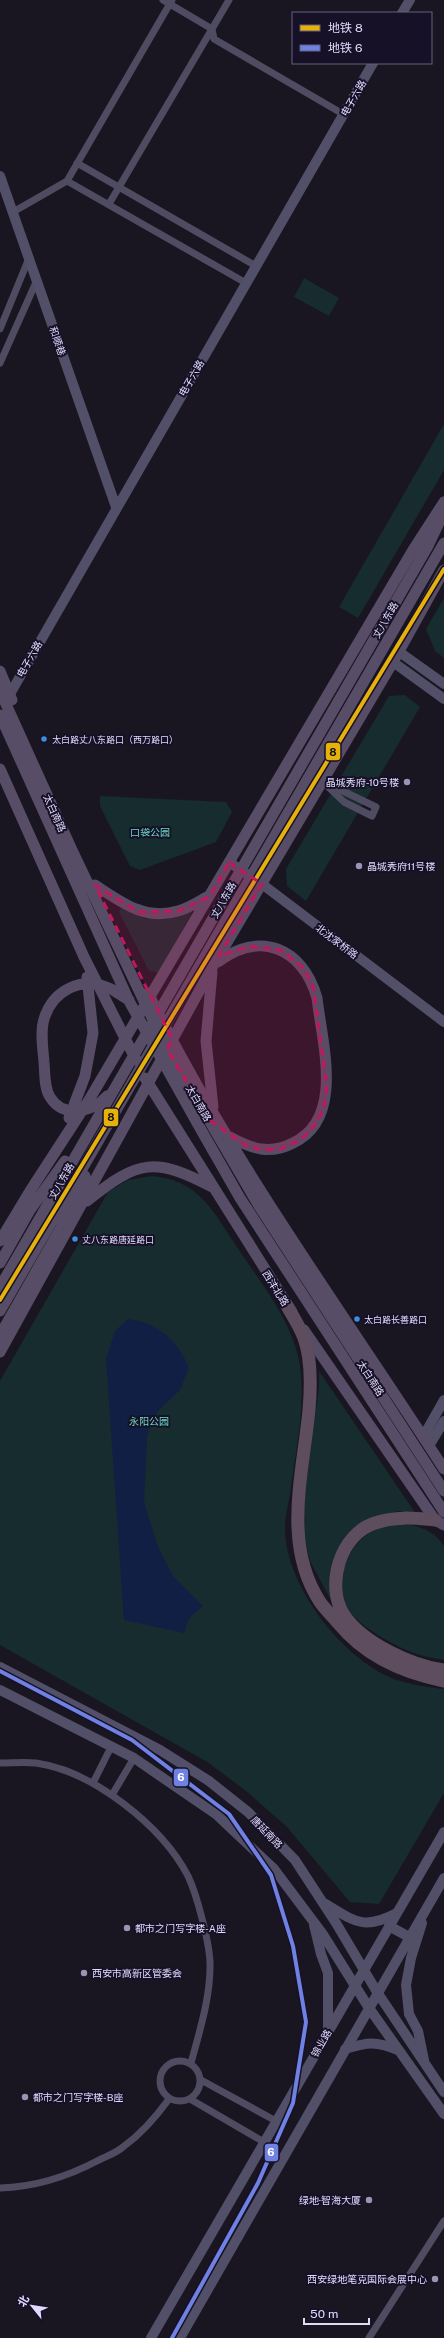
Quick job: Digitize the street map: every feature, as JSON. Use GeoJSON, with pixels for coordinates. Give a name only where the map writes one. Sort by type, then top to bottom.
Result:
{"type":"FeatureCollection","features":[{"type":"Feature","properties":{"kind":"highway"},"geometry":{"type":"LineString","coordinates":[[288,1306],[304,1338],[310,1380],[308,1424],[298,1488],[297,1522],[307,1575],[320,1602],[355,1641],[392,1666],[423,1677],[444,1681]]}},
{"type":"Feature","properties":{"kind":"highway"},"geometry":{"type":"LineString","coordinates":[[441,1519],[412,1517],[392,1518],[373,1523],[354,1537],[344,1551],[335,1583],[337,1599],[345,1616],[362,1634],[383,1648],[410,1662],[444,1670]]}},
{"type":"Feature","properties":{"kind":"main road"},"geometry":{"type":"LineString","coordinates":[[403,12],[410,0]]}},
{"type":"Feature","properties":{"kind":"main road","name":"电子六路"},"geometry":{"type":"LineString","coordinates":[[5,692],[116,507],[372,64]]}},
{"type":"Feature","properties":{"kind":"main road","name":"和顺巷"},"geometry":{"type":"LineString","coordinates":[[0,176],[116,507]]}},
{"type":"Feature","properties":{"kind":"main road"},"geometry":{"type":"LineString","coordinates":[[2,1234],[89,1100],[412,550],[444,502]]}},
{"type":"Feature","properties":{"kind":"main road","name":"丈八东路"},"geometry":{"type":"LineString","coordinates":[[0,1287],[428,546],[444,512]]}},
{"type":"Feature","properties":{"kind":"main road","name":"丈八东路"},"geometry":{"type":"LineString","coordinates":[[0,1311],[115,1111],[179,1004],[246,883],[442,546]]}},
{"type":"Feature","properties":{"kind":"main road"},"geometry":{"type":"LineString","coordinates":[[0,1352],[84,1204],[148,1083],[213,966],[393,662],[444,570]]}},
{"type":"Feature","properties":{"kind":"main road"},"geometry":{"type":"LineString","coordinates":[[398,651],[444,684]]}},
{"type":"Feature","properties":{"kind":"main road"},"geometry":{"type":"LineString","coordinates":[[393,662],[444,699]]}},
{"type":"Feature","properties":{"kind":"main road","name":"太白南路"},"geometry":{"type":"LineString","coordinates":[[0,671],[5,692],[72,850],[164,1043],[211,1115],[260,1206],[444,1491]]}},
{"type":"Feature","properties":{"kind":"main road","name":"太白南路"},"geometry":{"type":"LineString","coordinates":[[5,692],[95,885],[150,997]]}},
{"type":"Feature","properties":{"kind":"main road","name":"太白南路"},"geometry":{"type":"LineString","coordinates":[[0,715],[130,1001],[240,1198],[441,1519]]}},
{"type":"Feature","properties":{"kind":"main road"},"geometry":{"type":"LineString","coordinates":[[0,769],[84,957],[125,1038]]}},
{"type":"Feature","properties":{"kind":"main road","name":"北沈家桥路"},"geometry":{"type":"LineString","coordinates":[[230,862],[262,884],[444,1022]]}},
{"type":"Feature","properties":{"kind":"main road"},"geometry":{"type":"LineString","coordinates":[[95,885],[139,912],[152,914],[178,911],[210,896]]}},
{"type":"Feature","properties":{"kind":"main road"},"geometry":{"type":"LineString","coordinates":[[179,1004],[206,971],[232,952],[250,946],[267,946],[281,950],[294,958],[304,968],[313,986],[316,998],[327,1086],[324,1108],[316,1124],[301,1140],[281,1149],[263,1150],[246,1146],[228,1136],[211,1115],[206,1041],[213,966]]}},
{"type":"Feature","properties":{"kind":"main road"},"geometry":{"type":"LineString","coordinates":[[57,1149],[85,1076],[93,1033],[84,957]]}},
{"type":"Feature","properties":{"kind":"main road"},"geometry":{"type":"LineString","coordinates":[[118,1082],[102,1102],[89,1108],[77,1112],[66,1111],[57,1106],[49,1097],[45,1080],[44,1020],[50,1004],[59,994],[75,984],[92,984],[111,988],[130,1001]]}},
{"type":"Feature","properties":{"kind":"main road"},"geometry":{"type":"LineString","coordinates":[[150,997],[211,1115],[298,1250],[444,1470]]}},
{"type":"Feature","properties":{"kind":"main road","name":"西沣北路"},"geometry":{"type":"LineString","coordinates":[[125,1038],[148,1083],[288,1306],[441,1519]]}},
{"type":"Feature","properties":{"kind":"main road"},"geometry":{"type":"LineString","coordinates":[[0,1263],[30,1210],[102,1110]]}},
{"type":"Feature","properties":{"kind":"main road"},"geometry":{"type":"LineString","coordinates":[[0,1335],[62,1226],[115,1111]]}},
{"type":"Feature","properties":{"kind":"main road"},"geometry":{"type":"LineString","coordinates":[[84,1204],[114,1179],[132,1170],[151,1167],[168,1168],[214,1188]]}},
{"type":"Feature","properties":{"kind":"main road"},"geometry":{"type":"LineString","coordinates":[[426,1442],[444,1400]]}},
{"type":"Feature","properties":{"kind":"main road"},"geometry":{"type":"LineString","coordinates":[[426,1442],[444,1421]]}},
{"type":"Feature","properties":{"kind":"main road","name":"唐延南路"},"geometry":{"type":"LineString","coordinates":[[0,1666],[160,1750],[209,1781],[248,1812],[295,1860],[364,1968],[377,1992],[444,2092]]}},
{"type":"Feature","properties":{"kind":"main road"},"geometry":{"type":"LineString","coordinates":[[0,1690],[134,1758],[217,1815],[274,1869],[313,1921],[369,2008],[444,2114]]}},
{"type":"Feature","properties":{"kind":"main road","name":"锦业路"},"geometry":{"type":"LineString","coordinates":[[151,2338],[354,1985],[444,1832]]}},
{"type":"Feature","properties":{"kind":"main road"},"geometry":{"type":"LineString","coordinates":[[180,2338],[377,1992],[444,1878]]}},
{"type":"Feature","properties":{"kind":"main road"},"geometry":{"type":"LineString","coordinates":[[321,1901],[346,1917],[362,1923],[378,1923],[397,1913]]}},
{"type":"Feature","properties":{"kind":"main road"},"geometry":{"type":"LineString","coordinates":[[426,2066],[418,2031],[409,2014],[406,1985],[411,1958],[428,1905]]}},
{"type":"Feature","properties":{"kind":"main road"},"geometry":{"type":"LineString","coordinates":[[313,1921],[321,1954],[328,1973],[328,2032]]}},
{"type":"Feature","properties":{"kind":"main road"},"geometry":{"type":"LineString","coordinates":[[390,1926],[409,1937]]}},
{"type":"Feature","properties":{"kind":"main road"},"geometry":{"type":"LineString","coordinates":[[345,2049],[361,2044],[379,2042],[398,2050]]}},
{"type":"Feature","properties":{"kind":"street"},"geometry":{"type":"LineString","coordinates":[[109,204],[229,0]]}},
{"type":"Feature","properties":{"kind":"street"},"geometry":{"type":"LineString","coordinates":[[13,212],[67,181],[168,1],[212,29],[214,39],[343,114]]}},
{"type":"Feature","properties":{"kind":"street"},"geometry":{"type":"LineString","coordinates":[[77,163],[256,266]]}},
{"type":"Feature","properties":{"kind":"street"},"geometry":{"type":"LineString","coordinates":[[67,181],[246,283]]}},
{"type":"Feature","properties":{"kind":"street"},"geometry":{"type":"LineString","coordinates":[[0,329],[29,258]]}},
{"type":"Feature","properties":{"kind":"street"},"geometry":{"type":"LineString","coordinates":[[0,363],[37,280]]}},
{"type":"Feature","properties":{"kind":"street"},"geometry":{"type":"LineString","coordinates":[[322,781],[376,807],[372,816],[344,802],[322,781]]}},
{"type":"Feature","properties":{"kind":"street"},"geometry":{"type":"LineString","coordinates":[[93,1783],[111,1746]]}},
{"type":"Feature","properties":{"kind":"street"},"geometry":{"type":"LineString","coordinates":[[112,1795],[134,1758]]}},
{"type":"Feature","properties":{"kind":"street"},"geometry":{"type":"LineString","coordinates":[[0,1763],[37,1763],[93,1783],[112,1795],[143,1820],[169,1848],[188,1877],[205,1930],[210,1961],[208,1992],[192,2063],[201,2080],[276,2122]]}},
{"type":"Feature","properties":{"kind":"street"},"geometry":{"type":"LineString","coordinates":[[192,2063],[173,2061],[166,2064],[161,2074],[160,2084],[163,2093],[169,2099],[180,2101],[190,2099],[198,2092],[201,2080]]}},
{"type":"Feature","properties":{"kind":"street"},"geometry":{"type":"LineString","coordinates":[[0,2188],[44,2183],[74,2173],[116,2152],[155,2118],[169,2099]]}},
{"type":"Feature","properties":{"kind":"street"},"geometry":{"type":"LineString","coordinates":[[190,2099],[264,2142]]}},
{"type":"Feature","properties":{"kind":"street"},"geometry":{"type":"LineString","coordinates":[[369,2338],[444,2221]]}},
{"type":"Feature","properties":{"kind":"highlighted area"},"geometry":{"type":"Polygon","coordinates":[[[229,862],[262,884],[219,956],[249,946],[281,950],[304,968],[313,986],[327,1087],[324,1108],[316,1124],[301,1140],[281,1149],[263,1150],[246,1146],[208,1119],[167,1049],[172,1039],[95,885],[139,912],[178,911],[210,896],[229,862]]]}},
{"type":"Feature","properties":{"kind":"green space"},"geometry":{"type":"Polygon","coordinates":[[[304,278],[339,298],[329,316],[294,297],[304,278]]]}},
{"type":"Feature","properties":{"kind":"green space"},"geometry":{"type":"Polygon","coordinates":[[[444,424],[444,470],[358,618],[339,607],[444,424]]]}},
{"type":"Feature","properties":{"kind":"green space"},"geometry":{"type":"Polygon","coordinates":[[[444,598],[444,658],[435,651],[426,629],[444,598]]]}},
{"type":"Feature","properties":{"kind":"green space"},"geometry":{"type":"Polygon","coordinates":[[[405,695],[420,707],[306,901],[287,886],[286,869],[389,696],[405,695]]]}},
{"type":"Feature","properties":{"kind":"green space","name":"口袋公园"},"geometry":{"type":"Polygon","coordinates":[[[100,796],[226,802],[232,812],[216,842],[140,870],[130,866],[100,806],[100,796]]]}},
{"type":"Feature","properties":{"kind":"green space"},"geometry":{"type":"Polygon","coordinates":[[[121,908],[146,919],[193,910],[159,973],[149,971],[119,912],[121,908]]]}},
{"type":"Feature","properties":{"kind":"green space","name":"永阳公园"},"geometry":{"type":"Polygon","coordinates":[[[152,1176],[180,1183],[201,1197],[217,1217],[263,1285],[290,1333],[300,1366],[302,1398],[285,1528],[287,1550],[294,1572],[305,1594],[318,1615],[334,1635],[370,1666],[389,1677],[402,1682],[444,1689],[444,1793],[379,1904],[350,1902],[287,1827],[246,1791],[209,1763],[0,1645],[0,1381],[108,1192],[128,1180],[152,1176]]]}},
{"type":"Feature","properties":{"kind":"green space"},"geometry":{"type":"Polygon","coordinates":[[[319,1371],[416,1514],[398,1511],[377,1518],[341,1547],[334,1606],[310,1561],[301,1520],[319,1388],[319,1371]]]}},
{"type":"Feature","properties":{"kind":"green space"},"geometry":{"type":"Polygon","coordinates":[[[389,1523],[420,1527],[433,1534],[444,1546],[444,1660],[420,1655],[390,1642],[361,1623],[354,1617],[345,1605],[341,1581],[342,1574],[350,1555],[363,1538],[374,1530],[389,1523]]]}},
{"type":"Feature","properties":{"kind":"water"},"geometry":{"type":"Polygon","coordinates":[[[128,1319],[149,1324],[166,1334],[179,1349],[189,1368],[180,1390],[152,1417],[147,1438],[144,1502],[158,1547],[173,1576],[203,1606],[189,1618],[184,1633],[124,1620],[106,1359],[115,1331],[128,1319]]]}},
{"type":"Feature","properties":{"kind":"metro line","name":"8"},"geometry":{"type":"LineString","coordinates":[[0,1300],[444,569]]}},
{"type":"Feature","properties":{"kind":"metro line","name":"6"},"geometry":{"type":"LineString","coordinates":[[0,1671],[132,1740],[229,1814],[271,1875],[293,1946],[306,2022],[293,2103],[258,2183],[172,2338]]}},
{"type":"Feature","properties":{"kind":"place","name":"太白路丈八东路口（西万路口）"},"geometry":{"type":"Point","coordinates":[44,739]}},
{"type":"Feature","properties":{"kind":"place","name":"晶城秀府-10号楼"},"geometry":{"type":"Point","coordinates":[407,782]}},
{"type":"Feature","properties":{"kind":"place","name":"晶城秀府11号楼"},"geometry":{"type":"Point","coordinates":[359,866]}},
{"type":"Feature","properties":{"kind":"place","name":"丈八东路唐延路口"},"geometry":{"type":"Point","coordinates":[75,1239]}},
{"type":"Feature","properties":{"kind":"place","name":"太白路长善路口"},"geometry":{"type":"Point","coordinates":[357,1319]}},
{"type":"Feature","properties":{"kind":"place","name":"都市之门写字楼-A座"},"geometry":{"type":"Point","coordinates":[127,1928]}},
{"type":"Feature","properties":{"kind":"place","name":"西安市高新区管委会"},"geometry":{"type":"Point","coordinates":[84,1973]}},
{"type":"Feature","properties":{"kind":"place","name":"都市之门写字楼-B座"},"geometry":{"type":"Point","coordinates":[25,2097]}},
{"type":"Feature","properties":{"kind":"place","name":"绿地·智海大厦"},"geometry":{"type":"Point","coordinates":[369,2200]}},
{"type":"Feature","properties":{"kind":"place","name":"西安绿地笔克国际会展中心"},"geometry":{"type":"Point","coordinates":[435,2279]}}]}
